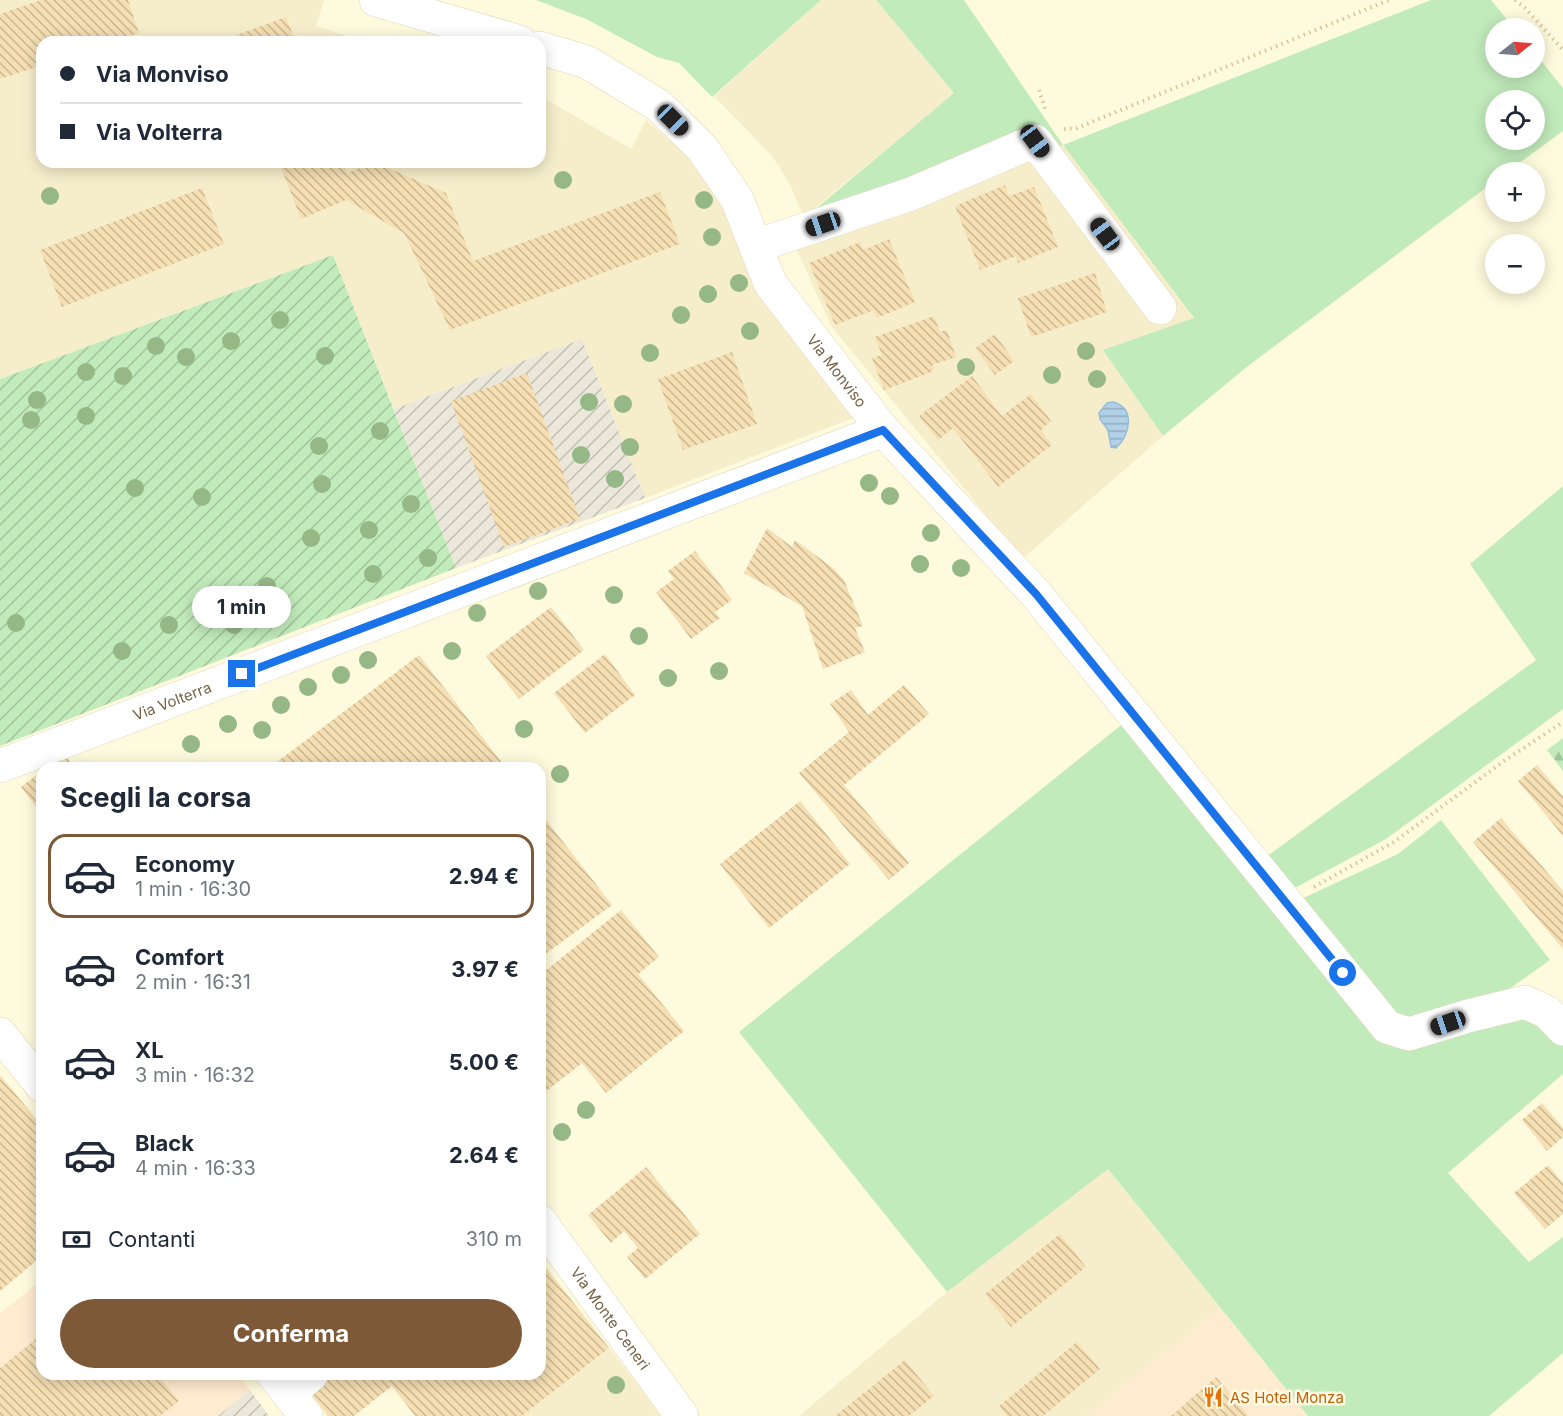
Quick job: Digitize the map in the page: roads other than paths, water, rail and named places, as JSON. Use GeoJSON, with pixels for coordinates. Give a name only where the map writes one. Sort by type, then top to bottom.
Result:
{"type":"FeatureCollection","features":[{"type":"Feature","properties":{"kind":"street"},"geometry":{"type":"LineString","coordinates":[[376,0],[499,36]]}},
{"type":"Feature","properties":{"kind":"street","name":"Via Monviso"},"geometry":{"type":"LineString","coordinates":[[546,50],[587,62],[658,105],[702,148],[737,199],[770,283],[883,430],[1036,594],[1387,1027],[1409,1034],[1526,1002],[1547,1012],[1563,1029]]}},
{"type":"Feature","properties":{"kind":"street"},"geometry":{"type":"LineString","coordinates":[[756,246],[911,194],[1035,141],[1160,308]]}},
{"type":"Feature","properties":{"kind":"street","name":"Via Volterra"},"geometry":{"type":"LineString","coordinates":[[0,766],[883,430]]}},
{"type":"Feature","properties":{"kind":"street"},"geometry":{"type":"LineString","coordinates":[[0,1034],[36,1079]]}},
{"type":"Feature","properties":{"kind":"street","name":"Via Monte Ceneri"},"geometry":{"type":"LineString","coordinates":[[546,1229],[682,1416]]}},
{"type":"Feature","properties":{"kind":"water"},"geometry":{"type":"Polygon","coordinates":[[[1113,402],[1120,405],[1128,416],[1125,437],[1116,448],[1111,447],[1108,430],[1100,419],[1099,413],[1107,403],[1113,402]]]}},
{"type":"Feature","properties":{"kind":"place","name":"AS Hotel Monza"},"geometry":{"type":"Point","coordinates":[1213,1397]}}]}
